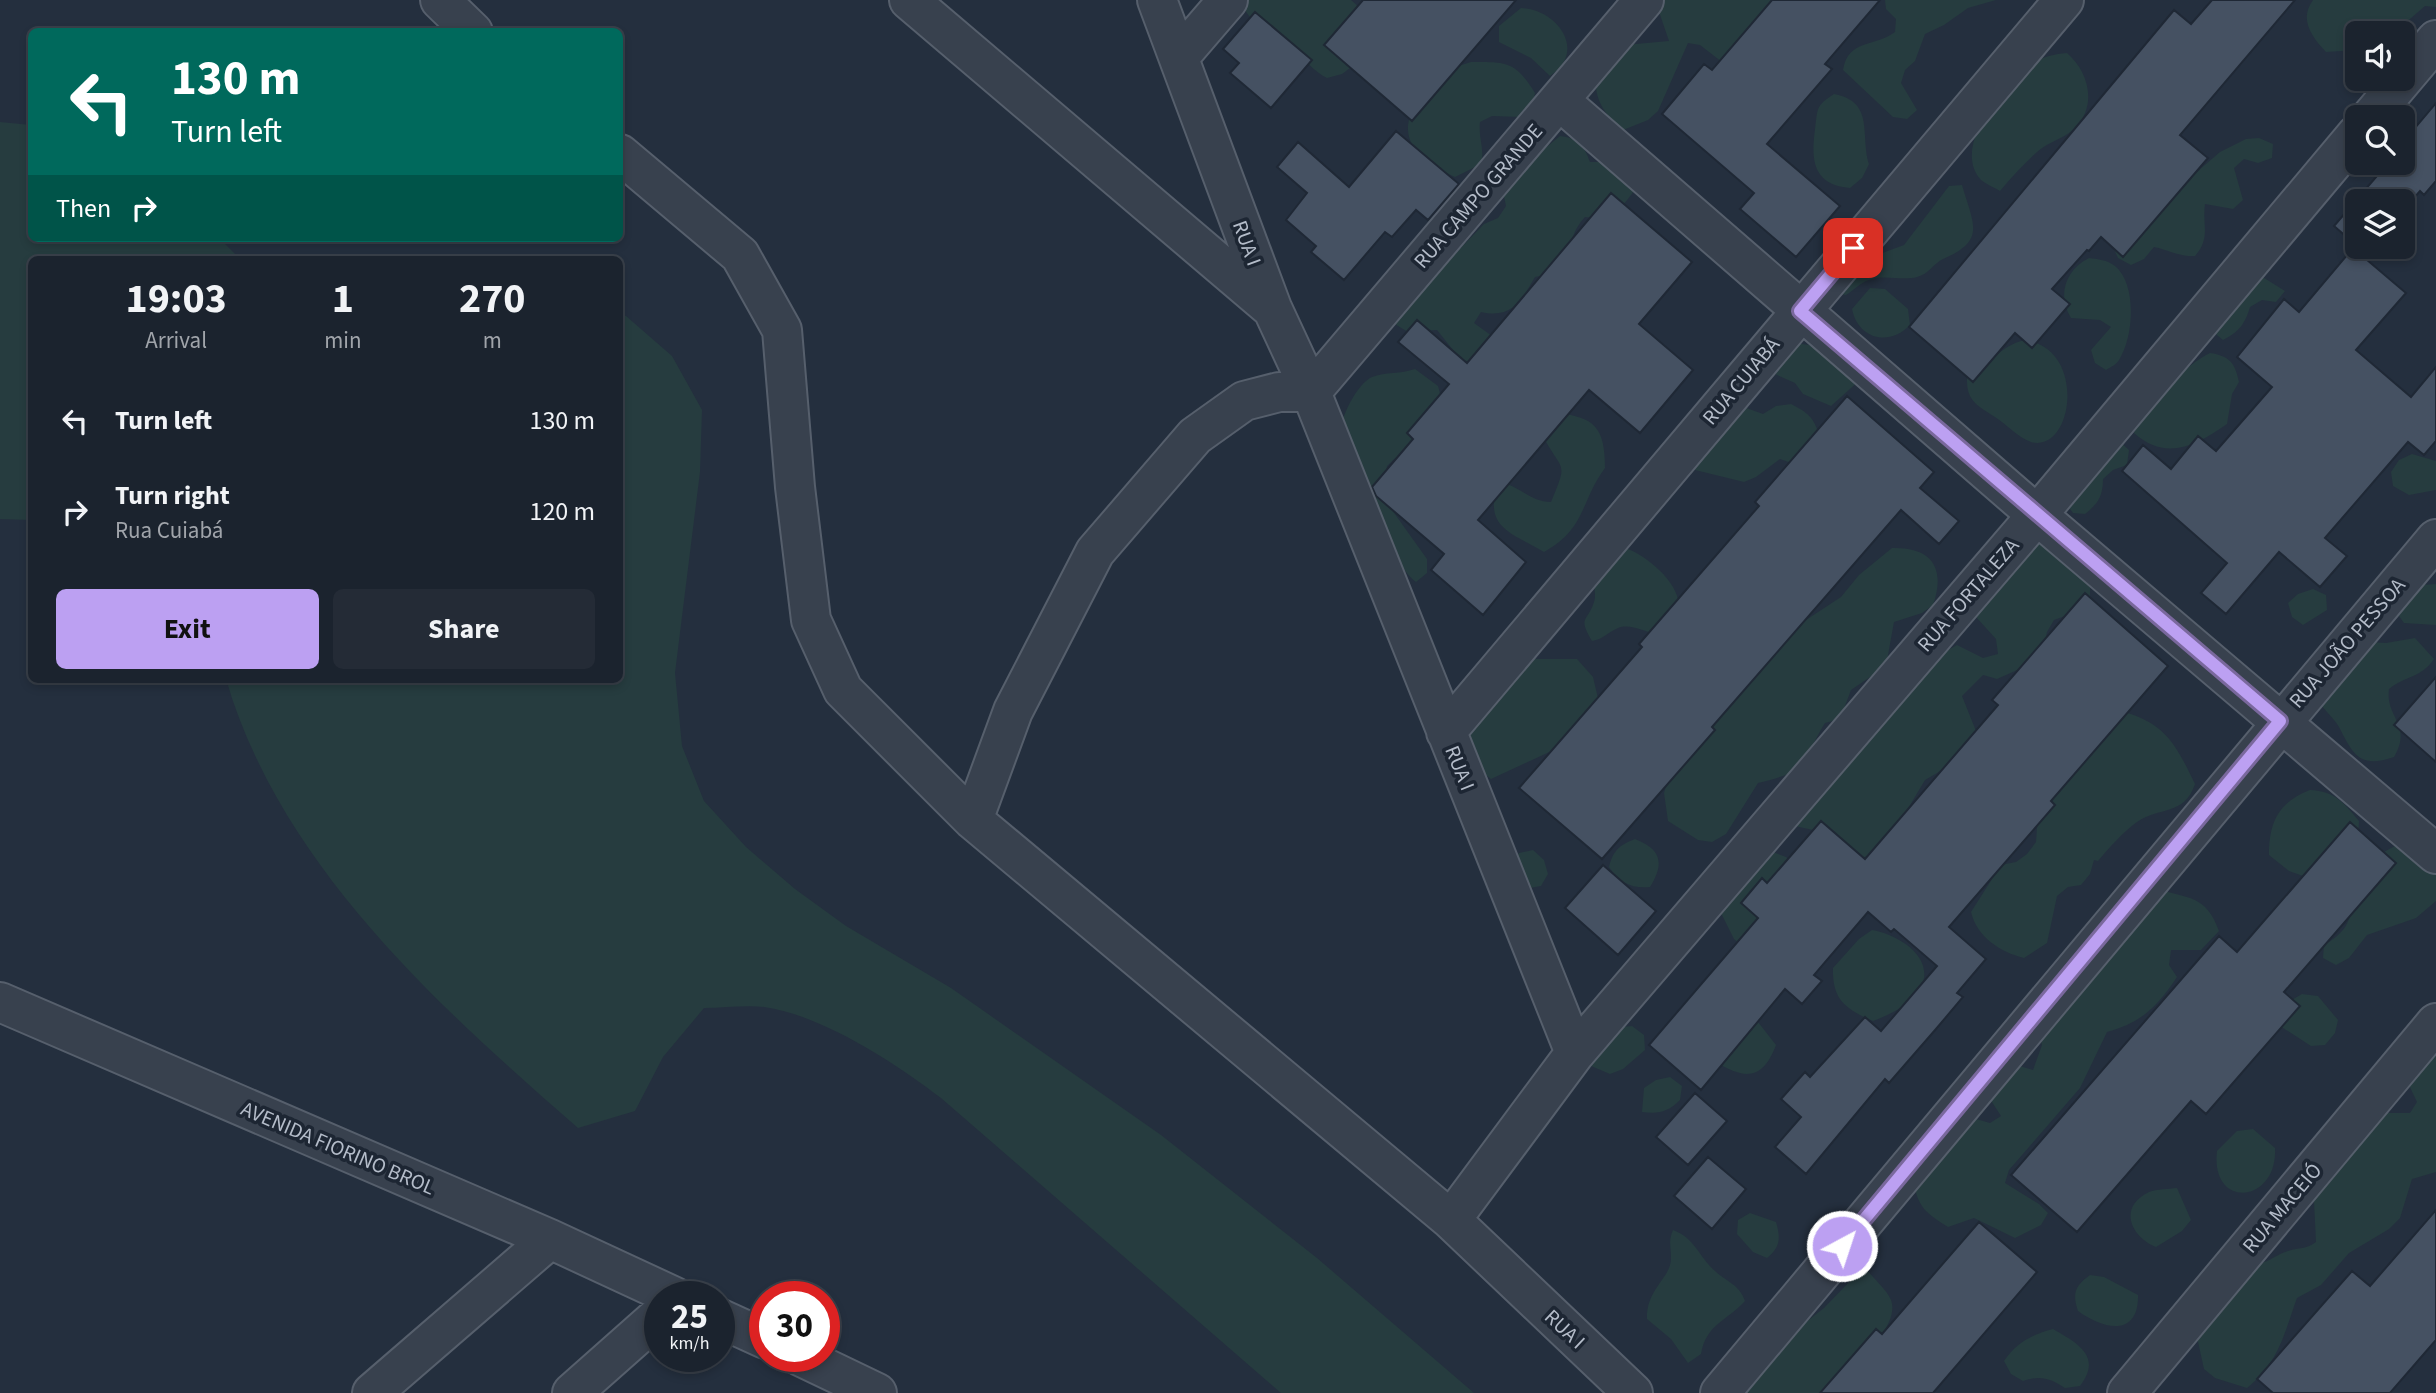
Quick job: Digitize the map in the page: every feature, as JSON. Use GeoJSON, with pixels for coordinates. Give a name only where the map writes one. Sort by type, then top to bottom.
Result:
{"type":"FeatureCollection","features":[{"type":"Feature","properties":{"kind":"street"},"geometry":{"type":"LineString","coordinates":[[440,0],[469,28]]}},
{"type":"Feature","properties":{"kind":"street"},"geometry":{"type":"LineString","coordinates":[[909,0],[1272,308]]}},
{"type":"Feature","properties":{"kind":"street","name":"RUA I"},"geometry":{"type":"LineString","coordinates":[[1157,0],[1272,308],[1311,392],[1575,1053]]}},
{"type":"Feature","properties":{"kind":"street"},"geometry":{"type":"LineString","coordinates":[[1179,57],[1228,0]]}},
{"type":"Feature","properties":{"kind":"street","name":"RUA CAMPO GRANDE"},"geometry":{"type":"LineString","coordinates":[[1311,392],[1644,0]]}},
{"type":"Feature","properties":{"kind":"street","name":"RUA CUIABÁ"},"geometry":{"type":"LineString","coordinates":[[1446,732],[2064,0]]}},
{"type":"Feature","properties":{"kind":"street"},"geometry":{"type":"LineString","coordinates":[[2381,105],[2436,40]]}},
{"type":"Feature","properties":{"kind":"street"},"geometry":{"type":"LineString","coordinates":[[1560,101],[2037,515],[2436,854]]}},
{"type":"Feature","properties":{"kind":"street","name":"RUA FORTALEZA"},"geometry":{"type":"LineString","coordinates":[[1575,1053],[2037,515],[2345,148]]}},
{"type":"Feature","properties":{"kind":"street","name":"RUA I"},"geometry":{"type":"LineString","coordinates":[[623,157],[740,255],[782,330],[811,620],[843,690],[973,820],[1451,1220],[1633,1393]]}},
{"type":"Feature","properties":{"kind":"street"},"geometry":{"type":"LineString","coordinates":[[973,820],[1013,711],[1095,552],[1195,436],[1244,401],[1279,392],[1311,392]]}},
{"type":"Feature","properties":{"kind":"street","name":"RUA JOÃO PESSOA"},"geometry":{"type":"LineString","coordinates":[[1720,1393],[2280,721],[2436,539]]}},
{"type":"Feature","properties":{"kind":"street","name":"AVENIDA FIORINO BROL"},"geometry":{"type":"LineString","coordinates":[[0,1002],[550,1239],[644,1283]]}},
{"type":"Feature","properties":{"kind":"street","name":"RUA MACEIÓ"},"geometry":{"type":"LineString","coordinates":[[2127,1393],[2436,1023]]}},
{"type":"Feature","properties":{"kind":"street"},"geometry":{"type":"LineString","coordinates":[[1451,1220],[1575,1053]]}},
{"type":"Feature","properties":{"kind":"street"},"geometry":{"type":"LineString","coordinates":[[372,1393],[550,1239]]}},
{"type":"Feature","properties":{"kind":"street"},"geometry":{"type":"LineString","coordinates":[[572,1393],[644,1329]]}},
{"type":"Feature","properties":{"kind":"street"},"geometry":{"type":"LineString","coordinates":[[833,1372],[877,1393]]}},
{"type":"Feature","properties":{"kind":"green space"},"geometry":{"type":"Polygon","coordinates":[[[1246,0],[1351,0],[1360,8],[1354,65],[1342,74],[1327,78],[1322,75],[1254,21],[1244,8],[1246,0]]]}},
{"type":"Feature","properties":{"kind":"green space"},"geometry":{"type":"Polygon","coordinates":[[[1655,0],[1816,0],[1722,62],[1700,45],[1688,43],[1658,111],[1648,120],[1623,130],[1599,100],[1596,76],[1625,45],[1669,41],[1655,0]]]}},
{"type":"Feature","properties":{"kind":"green space"},"geometry":{"type":"Polygon","coordinates":[[[1885,0],[1996,0],[1968,8],[1944,25],[1925,34],[1915,61],[1905,70],[1901,83],[1917,110],[1907,119],[1893,117],[1843,70],[1850,53],[1856,48],[1895,32],[1896,19],[1886,9],[1885,0]]]}},
{"type":"Feature","properties":{"kind":"green space"},"geometry":{"type":"Polygon","coordinates":[[[2313,0],[2436,0],[2436,7],[2425,6],[2408,21],[2345,21],[2345,51],[2326,52],[2309,27],[2309,7],[2313,0]]]}},
{"type":"Feature","properties":{"kind":"green space"},"geometry":{"type":"Polygon","coordinates":[[[1521,8],[1546,16],[1556,23],[1563,33],[1567,55],[1561,66],[1550,76],[1531,58],[1499,42],[1499,26],[1521,8]]]}},
{"type":"Feature","properties":{"kind":"green space"},"geometry":{"type":"Polygon","coordinates":[[[2067,53],[2085,79],[2088,90],[2086,110],[2074,129],[2037,152],[2000,191],[1981,180],[1973,167],[1972,152],[1983,120],[2016,77],[2030,65],[2045,57],[2067,53]]]}},
{"type":"Feature","properties":{"kind":"green space"},"geometry":{"type":"Polygon","coordinates":[[[1471,62],[1493,62],[1509,66],[1522,75],[1535,93],[1532,107],[1521,117],[1492,116],[1480,122],[1481,164],[1455,177],[1419,154],[1408,134],[1409,122],[1413,109],[1439,75],[1445,70],[1471,62]]]}},
{"type":"Feature","properties":{"kind":"green space"},"geometry":{"type":"Polygon","coordinates":[[[1834,94],[1856,104],[1863,121],[1869,164],[1862,178],[1850,188],[1828,182],[1821,176],[1814,160],[1817,112],[1820,105],[1834,94]]]}},
{"type":"Feature","properties":{"kind":"green space"},"geometry":{"type":"Polygon","coordinates":[[[0,122],[28,125],[28,242],[223,242],[237,256],[28,256],[28,520],[0,519],[0,122]]]}},
{"type":"Feature","properties":{"kind":"green space"},"geometry":{"type":"Polygon","coordinates":[[[1560,136],[1580,143],[1590,162],[1612,162],[1641,179],[1631,196],[1612,213],[1595,218],[1585,217],[1573,236],[1564,261],[1549,273],[1535,277],[1514,306],[1501,313],[1481,312],[1474,323],[1499,341],[1465,365],[1437,330],[1408,332],[1390,321],[1484,224],[1498,218],[1506,206],[1503,192],[1538,154],[1560,136]]]}},
{"type":"Feature","properties":{"kind":"green space"},"geometry":{"type":"Polygon","coordinates":[[[2259,138],[2273,144],[2272,158],[2258,163],[2244,159],[2234,168],[2243,200],[2233,209],[2205,204],[2203,243],[2195,256],[2154,247],[2144,259],[2131,265],[2118,258],[2112,245],[2220,152],[2246,139],[2259,138]]]}},
{"type":"Feature","properties":{"kind":"green space"},"geometry":{"type":"Polygon","coordinates":[[[1962,185],[1973,230],[1966,245],[1921,276],[1874,278],[1846,295],[1831,293],[1835,254],[1877,255],[1904,245],[1949,186],[1962,185]]]}},
{"type":"Feature","properties":{"kind":"green space"},"geometry":{"type":"Polygon","coordinates":[[[2089,258],[2106,261],[2115,266],[2122,274],[2130,298],[2130,325],[2124,350],[2117,363],[2106,370],[2095,363],[2091,350],[2111,327],[2100,320],[2071,318],[2065,301],[2064,293],[2069,276],[2089,258]]]}},
{"type":"Feature","properties":{"kind":"green space"},"geometry":{"type":"Polygon","coordinates":[[[2261,276],[2285,291],[2276,302],[2262,300],[2250,307],[2241,327],[2223,340],[2211,330],[2261,276]]]}},
{"type":"Feature","properties":{"kind":"green space"},"geometry":{"type":"Polygon","coordinates":[[[1870,288],[1885,289],[1908,309],[1910,325],[1902,332],[1884,338],[1867,333],[1855,319],[1852,309],[1870,288]]]}},
{"type":"Feature","properties":{"kind":"green space"},"geometry":{"type":"Polygon","coordinates":[[[623,316],[626,316],[672,356],[702,410],[700,472],[675,673],[682,746],[704,801],[746,847],[795,889],[846,926],[951,988],[1161,1135],[1317,1258],[1474,1393],[1281,1393],[941,1098],[857,1042],[786,1012],[757,1006],[704,1008],[663,1057],[635,1111],[578,1128],[471,1032],[369,927],[324,870],[284,810],[251,746],[227,683],[623,683],[623,316]]]}},
{"type":"Feature","properties":{"kind":"green space"},"geometry":{"type":"Polygon","coordinates":[[[2025,340],[2045,347],[2058,361],[2066,379],[2064,417],[2057,432],[2045,441],[2031,442],[2022,437],[1978,405],[1968,392],[1967,377],[2001,351],[2025,340]]]}},
{"type":"Feature","properties":{"kind":"green space"},"geometry":{"type":"Polygon","coordinates":[[[1793,343],[1814,346],[1832,353],[1861,379],[1831,406],[1803,394],[1795,383],[1768,371],[1793,343]]]}},
{"type":"Feature","properties":{"kind":"green space"},"geometry":{"type":"Polygon","coordinates":[[[2210,353],[2227,358],[2233,365],[2239,382],[2232,394],[2227,424],[2193,444],[2181,447],[2158,447],[2134,433],[2154,399],[2189,367],[2210,353]]]}},
{"type":"Feature","properties":{"kind":"green space"},"geometry":{"type":"Polygon","coordinates":[[[1415,369],[1438,386],[1442,401],[1429,426],[1387,466],[1385,481],[1392,510],[1427,559],[1427,573],[1416,582],[1395,557],[1372,517],[1340,442],[1341,426],[1348,406],[1366,381],[1377,375],[1415,369]]]}},
{"type":"Feature","properties":{"kind":"green space"},"geometry":{"type":"Polygon","coordinates":[[[1791,404],[1810,416],[1819,436],[1794,464],[1780,459],[1756,477],[1744,482],[1691,469],[1741,406],[1763,414],[1776,406],[1791,404]]]}},
{"type":"Feature","properties":{"kind":"green space"},"geometry":{"type":"Polygon","coordinates":[[[1557,413],[1581,418],[1595,427],[1603,443],[1605,468],[1568,534],[1544,552],[1502,526],[1494,509],[1495,497],[1499,482],[1537,499],[1551,502],[1560,479],[1561,467],[1543,436],[1557,413]]]}},
{"type":"Feature","properties":{"kind":"green space"},"geometry":{"type":"Polygon","coordinates":[[[2119,441],[2129,450],[2127,465],[2113,470],[2103,479],[2101,495],[2090,510],[2085,514],[2073,513],[2065,502],[2119,441]]]}},
{"type":"Feature","properties":{"kind":"green space"},"geometry":{"type":"Polygon","coordinates":[[[2412,454],[2436,461],[2436,490],[2409,495],[2393,486],[2391,472],[2399,460],[2412,454]]]}},
{"type":"Feature","properties":{"kind":"green space"},"geometry":{"type":"Polygon","coordinates":[[[2033,542],[2047,544],[2090,582],[2090,598],[2068,615],[2054,620],[2047,632],[2044,646],[2024,667],[1997,679],[1983,675],[1962,696],[1978,736],[1949,766],[1925,780],[1888,842],[1863,858],[1849,857],[1813,830],[1786,824],[1932,659],[1957,645],[1983,658],[1998,654],[1996,639],[1976,617],[1978,606],[2033,542]]]}},
{"type":"Feature","properties":{"kind":"green space"},"geometry":{"type":"Polygon","coordinates":[[[1892,548],[1917,551],[1926,556],[1936,570],[1938,580],[1933,605],[1922,613],[1894,622],[1886,666],[1851,690],[1840,719],[1825,723],[1802,764],[1788,774],[1758,783],[1726,834],[1712,842],[1698,840],[1668,821],[1664,793],[1668,779],[1697,732],[1806,620],[1841,597],[1859,575],[1892,548]]]}},
{"type":"Feature","properties":{"kind":"green space"},"geometry":{"type":"Polygon","coordinates":[[[1628,549],[1645,558],[1671,584],[1679,603],[1677,613],[1657,634],[1623,627],[1592,641],[1584,623],[1595,599],[1595,575],[1600,565],[1608,558],[1628,549]]]}},
{"type":"Feature","properties":{"kind":"green space"},"geometry":{"type":"Polygon","coordinates":[[[2436,584],[2436,625],[2404,623],[2394,609],[2408,586],[2436,584]]]}},
{"type":"Feature","properties":{"kind":"green space"},"geometry":{"type":"Polygon","coordinates":[[[2313,589],[2326,595],[2327,610],[2303,625],[2292,617],[2288,603],[2298,594],[2313,589]]]}},
{"type":"Feature","properties":{"kind":"green space"},"geometry":{"type":"Polygon","coordinates":[[[2415,638],[2434,659],[2424,670],[2389,689],[2391,707],[2400,729],[2399,746],[2394,757],[2365,760],[2353,752],[2337,724],[2318,701],[2369,642],[2386,643],[2415,638]]]}},
{"type":"Feature","properties":{"kind":"green space"},"geometry":{"type":"Polygon","coordinates":[[[1534,659],[1577,659],[1593,677],[1600,707],[1586,735],[1491,779],[1474,759],[1469,733],[1518,662],[1534,659]]]}},
{"type":"Feature","properties":{"kind":"green space"},"geometry":{"type":"Polygon","coordinates":[[[2121,711],[2149,722],[2168,737],[2195,784],[2185,801],[2178,806],[2137,822],[2121,835],[2098,861],[2094,860],[2090,874],[2081,885],[2068,887],[2057,896],[2047,943],[2024,958],[2006,952],[1984,936],[1971,912],[2001,865],[2016,862],[2027,854],[2036,842],[2038,813],[2121,711]]]}},
{"type":"Feature","properties":{"kind":"green space"},"geometry":{"type":"Polygon","coordinates":[[[2310,790],[2326,793],[2343,804],[2359,821],[2358,836],[2303,876],[2289,871],[2269,855],[2269,844],[2274,824],[2283,807],[2310,790]]]}},
{"type":"Feature","properties":{"kind":"green space"},"geometry":{"type":"Polygon","coordinates":[[[1635,839],[1650,847],[1658,858],[1658,871],[1650,887],[1627,884],[1609,867],[1618,849],[1635,839]]]}},
{"type":"Feature","properties":{"kind":"green space"},"geometry":{"type":"Polygon","coordinates":[[[2408,842],[2436,863],[2436,901],[2416,918],[2367,935],[2349,958],[2336,965],[2323,958],[2324,945],[2336,937],[2348,922],[2353,888],[2364,871],[2384,852],[2408,842]]]}},
{"type":"Feature","properties":{"kind":"green space"},"geometry":{"type":"Polygon","coordinates":[[[1533,850],[1544,860],[1548,874],[1541,886],[1512,891],[1510,865],[1519,853],[1533,850]]]}},
{"type":"Feature","properties":{"kind":"green space"},"geometry":{"type":"Polygon","coordinates":[[[1773,852],[1786,857],[1796,867],[1781,889],[1770,880],[1757,886],[1770,936],[1745,949],[1734,939],[1715,901],[1773,852]]]}},
{"type":"Feature","properties":{"kind":"green space"},"geometry":{"type":"Polygon","coordinates":[[[2158,889],[2195,900],[2208,911],[2219,931],[2201,950],[2171,950],[2169,965],[2177,977],[2170,987],[2148,1012],[2130,1024],[2107,1032],[2080,1088],[2009,1170],[2005,1183],[2039,1204],[2048,1213],[2041,1225],[2015,1238],[1974,1218],[1948,1227],[1920,1203],[1914,1180],[1966,1116],[1990,1123],[2001,1116],[1990,1099],[2006,1062],[2033,1070],[2042,1045],[2038,1025],[2158,889]]]}},
{"type":"Feature","properties":{"kind":"green space"},"geometry":{"type":"Polygon","coordinates":[[[1872,930],[1892,936],[1912,949],[1923,966],[1924,976],[1921,987],[1907,1004],[1873,1021],[1842,1002],[1833,979],[1833,968],[1859,939],[1872,930]]]}},
{"type":"Feature","properties":{"kind":"green space"},"geometry":{"type":"Polygon","coordinates":[[[2302,994],[2318,996],[2338,1020],[2335,1033],[2325,1045],[2311,1046],[2280,1026],[2290,1001],[2302,994]]]}},
{"type":"Feature","properties":{"kind":"green space"},"geometry":{"type":"Polygon","coordinates":[[[1758,1022],[1776,1045],[1771,1057],[1759,1071],[1744,1074],[1716,1062],[1758,1022]]]}},
{"type":"Feature","properties":{"kind":"green space"},"geometry":{"type":"Polygon","coordinates":[[[1632,1026],[1644,1035],[1645,1050],[1623,1069],[1610,1074],[1584,1063],[1603,1029],[1632,1026]]]}},
{"type":"Feature","properties":{"kind":"green space"},"geometry":{"type":"Polygon","coordinates":[[[2436,1040],[2436,1172],[2412,1179],[2400,1218],[2389,1229],[2349,1253],[2321,1285],[2297,1298],[2279,1347],[2258,1378],[2247,1388],[2215,1378],[2204,1369],[2195,1328],[2250,1264],[2267,1261],[2316,1242],[2314,1201],[2329,1177],[2380,1113],[2410,1113],[2417,1102],[2407,1081],[2436,1040]]]}},
{"type":"Feature","properties":{"kind":"green space"},"geometry":{"type":"Polygon","coordinates":[[[1670,1077],[1682,1086],[1680,1100],[1663,1111],[1642,1112],[1644,1088],[1656,1080],[1670,1077]]]}},
{"type":"Feature","properties":{"kind":"green space"},"geometry":{"type":"Polygon","coordinates":[[[2253,1129],[2275,1148],[2273,1167],[2266,1180],[2256,1189],[2244,1193],[2233,1191],[2224,1183],[2218,1170],[2217,1151],[2237,1131],[2253,1129]]]}},
{"type":"Feature","properties":{"kind":"green space"},"geometry":{"type":"Polygon","coordinates":[[[2177,1188],[2191,1220],[2182,1231],[2156,1247],[2134,1229],[2131,1221],[2133,1205],[2149,1192],[2177,1188]]]}},
{"type":"Feature","properties":{"kind":"green space"},"geometry":{"type":"Polygon","coordinates":[[[1750,1213],[1776,1222],[1778,1242],[1767,1258],[1753,1252],[1737,1234],[1738,1220],[1750,1213]]]}},
{"type":"Feature","properties":{"kind":"green space"},"geometry":{"type":"Polygon","coordinates":[[[1673,1230],[1687,1238],[1710,1266],[1736,1287],[1745,1301],[1712,1329],[1701,1354],[1688,1363],[1671,1339],[1647,1319],[1650,1299],[1668,1271],[1673,1230]]]}},
{"type":"Feature","properties":{"kind":"green space"},"geometry":{"type":"Polygon","coordinates":[[[1867,1270],[1891,1300],[1892,1312],[1888,1325],[1869,1351],[1824,1393],[1735,1393],[1792,1333],[1824,1308],[1854,1277],[1867,1270]]]}},
{"type":"Feature","properties":{"kind":"green space"},"geometry":{"type":"Polygon","coordinates":[[[2090,1275],[2104,1277],[2138,1295],[2133,1318],[2126,1324],[2109,1325],[2078,1311],[2076,1290],[2090,1275]]]}},
{"type":"Feature","properties":{"kind":"green space"},"geometry":{"type":"Polygon","coordinates":[[[2053,1329],[2078,1345],[2088,1358],[2089,1366],[2080,1386],[2065,1388],[2040,1378],[2023,1381],[2011,1374],[2004,1361],[2025,1340],[2053,1329]]]}},
{"type":"Feature","properties":{"kind":"building"},"geometry":{"type":"Polygon","coordinates":[[[1363,0],[1516,0],[1412,121],[1324,45],[1363,0]]]}},
{"type":"Feature","properties":{"kind":"building"},"geometry":{"type":"Polygon","coordinates":[[[1772,0],[1880,0],[1825,64],[1832,69],[1767,144],[1840,206],[1796,257],[1740,209],[1754,193],[1662,114],[1704,64],[1712,70],[1772,0]]]}},
{"type":"Feature","properties":{"kind":"building"},"geometry":{"type":"Polygon","coordinates":[[[2212,0],[2295,0],[2180,135],[2208,158],[2123,257],[2101,237],[2087,250],[2052,289],[2070,304],[2032,348],[2015,333],[1973,382],[1909,327],[2174,10],[2191,24],[2212,0]]]}},
{"type":"Feature","properties":{"kind":"building"},"geometry":{"type":"Polygon","coordinates":[[[1255,12],[1312,60],[1271,108],[1230,73],[1239,63],[1223,49],[1255,12]]]}},
{"type":"Feature","properties":{"kind":"building"},"geometry":{"type":"Polygon","coordinates":[[[2436,103],[2436,181],[2424,195],[2420,191],[2415,197],[2415,189],[2366,189],[2378,175],[2415,175],[2415,128],[2436,103]]]}},
{"type":"Feature","properties":{"kind":"building"},"geometry":{"type":"Polygon","coordinates":[[[1396,131],[1459,184],[1428,220],[1416,210],[1392,237],[1385,232],[1344,280],[1311,252],[1316,246],[1286,220],[1307,193],[1277,167],[1298,142],[1349,187],[1396,131]]]}},
{"type":"Feature","properties":{"kind":"building"},"geometry":{"type":"Polygon","coordinates":[[[1611,193],[1692,262],[1639,324],[1693,370],[1640,433],[1589,390],[1478,520],[1526,562],[1483,615],[1431,570],[1444,554],[1376,496],[1372,487],[1413,439],[1407,433],[1449,384],[1398,342],[1417,320],[1467,363],[1611,193]]]}},
{"type":"Feature","properties":{"kind":"building"},"geometry":{"type":"Polygon","coordinates":[[[2345,213],[2345,236],[2334,226],[2345,213]]]}},
{"type":"Feature","properties":{"kind":"building"},"geometry":{"type":"Polygon","coordinates":[[[2345,257],[2366,259],[2406,293],[2356,350],[2411,397],[2436,367],[2436,441],[2424,455],[2408,442],[2325,538],[2347,556],[2320,587],[2279,552],[2226,614],[2201,593],[2227,563],[2122,471],[2143,445],[2171,469],[2198,436],[2216,451],[2272,387],[2237,357],[2284,299],[2299,312],[2345,257]]]}},
{"type":"Feature","properties":{"kind":"building"},"geometry":{"type":"Polygon","coordinates":[[[1847,396],[1934,472],[1920,488],[1959,521],[1939,544],[1901,510],[1712,727],[1715,730],[1602,859],[1519,788],[1642,647],[1639,644],[1759,506],[1755,502],[1847,396]]]}},
{"type":"Feature","properties":{"kind":"building"},"geometry":{"type":"Polygon","coordinates":[[[2085,593],[2168,666],[2051,801],[2055,805],[1949,927],[1986,959],[1957,993],[1963,997],[1889,1083],[1885,1079],[1806,1174],[1775,1147],[1801,1117],[1781,1099],[1805,1072],[1810,1077],[1865,1017],[1881,1031],[1937,966],[1894,929],[1891,932],[1868,912],[1814,975],[1822,981],[1802,1004],[1785,989],[1701,1090],[1649,1045],[1758,918],[1741,903],[1762,878],[1767,883],[1821,821],[1865,859],[1998,705],[1992,700],[2085,593]]]}},
{"type":"Feature","properties":{"kind":"building"},"geometry":{"type":"Polygon","coordinates":[[[2436,677],[2436,762],[2394,725],[2436,677]]]}},
{"type":"Feature","properties":{"kind":"building"},"geometry":{"type":"Polygon","coordinates":[[[2350,822],[2396,863],[2284,992],[2300,1006],[2206,1114],[2191,1101],[2077,1232],[2011,1175],[2219,936],[2237,952],[2350,822]]]}},
{"type":"Feature","properties":{"kind":"building"},"geometry":{"type":"Polygon","coordinates":[[[1603,865],[1656,911],[1618,955],[1565,908],[1603,865]]]}},
{"type":"Feature","properties":{"kind":"building"},"geometry":{"type":"Polygon","coordinates":[[[1695,1093],[1727,1121],[1688,1165],[1656,1137],[1695,1093]]]}},
{"type":"Feature","properties":{"kind":"building"},"geometry":{"type":"Polygon","coordinates":[[[1708,1157],[1746,1189],[1712,1229],[1674,1196],[1708,1157]]]}},
{"type":"Feature","properties":{"kind":"building"},"geometry":{"type":"Polygon","coordinates":[[[2436,1210],[2436,1340],[2390,1393],[2273,1393],[2257,1379],[2352,1271],[2370,1286],[2436,1210]]]}},
{"type":"Feature","properties":{"kind":"building"},"geometry":{"type":"Polygon","coordinates":[[[1979,1222],[2037,1272],[1933,1393],[1820,1393],[1876,1329],[1882,1334],[1979,1222]]]}},
{"type":"Feature","properties":{"kind":"route"},"geometry":{"type":"LineString","coordinates":[[1842,1246],[2280,721],[1800,311],[1853,248]]}}]}
